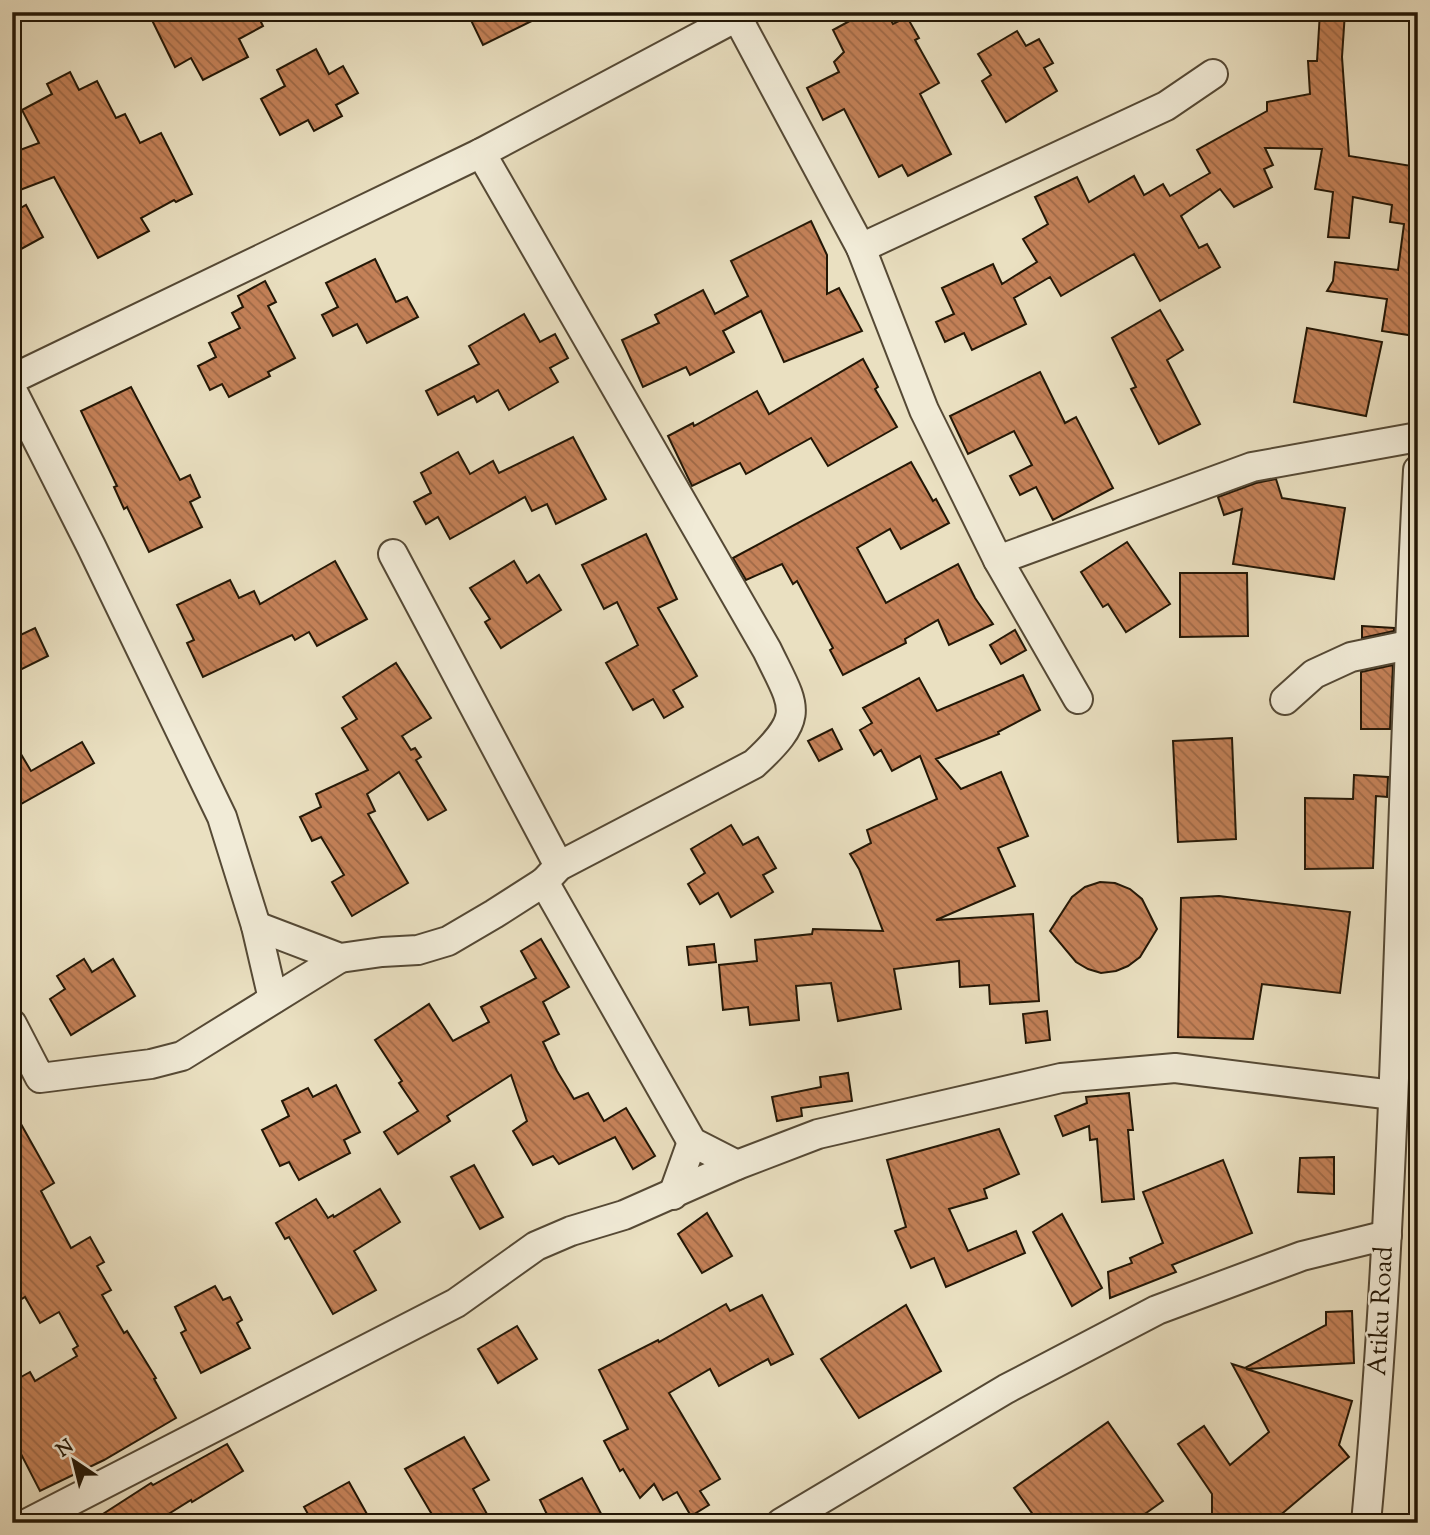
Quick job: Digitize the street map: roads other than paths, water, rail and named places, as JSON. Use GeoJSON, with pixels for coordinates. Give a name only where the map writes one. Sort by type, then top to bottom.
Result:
{"type":"FeatureCollection","features":[{"type":"Feature","properties":{"kind":"street"},"geometry":{"type":"LineString","coordinates":[[12,379],[481,153],[741,15],[861,248],[924,410],[998,560],[1078,699]]}},
{"type":"Feature","properties":{"kind":"street"},"geometry":{"type":"LineString","coordinates":[[861,248],[1166,106],[1213,74]]}},
{"type":"Feature","properties":{"kind":"street"},"geometry":{"type":"LineString","coordinates":[[12,1024],[40,1078],[151,1064],[182,1056],[340,957],[418,950],[448,941],[551,874],[754,764],[777,743],[789,725],[792,702],[767,650],[481,153]]}},
{"type":"Feature","properties":{"kind":"street"},"geometry":{"type":"LineString","coordinates":[[12,390],[222,817],[256,926],[273,999]]}},
{"type":"Feature","properties":{"kind":"street"},"geometry":{"type":"LineString","coordinates":[[998,560],[1252,467],[1418,438]]}},
{"type":"Feature","properties":{"kind":"street","name":"Atiku Road"},"geometry":{"type":"LineString","coordinates":[[1366,1523],[1376,1418],[1387,1235],[1418,470]]}},
{"type":"Feature","properties":{"kind":"street"},"geometry":{"type":"LineString","coordinates":[[393,554],[551,874],[691,1142],[737,1165]]}},
{"type":"Feature","properties":{"kind":"street"},"geometry":{"type":"LineString","coordinates":[[1285,700],[1314,674],[1351,657],[1413,643]]}},
{"type":"Feature","properties":{"kind":"street"},"geometry":{"type":"LineString","coordinates":[[256,926],[340,957]]}},
{"type":"Feature","properties":{"kind":"street"},"geometry":{"type":"LineString","coordinates":[[28,1523],[456,1303],[536,1246],[571,1231],[624,1215],[737,1165],[818,1134],[1061,1078],[1175,1068],[1393,1095]]}},
{"type":"Feature","properties":{"kind":"street"},"geometry":{"type":"LineString","coordinates":[[674,1195],[691,1142]]}},
{"type":"Feature","properties":{"kind":"street"},"geometry":{"type":"LineString","coordinates":[[781,1523],[1006,1389],[1157,1310],[1302,1256],[1387,1235]]}}]}
